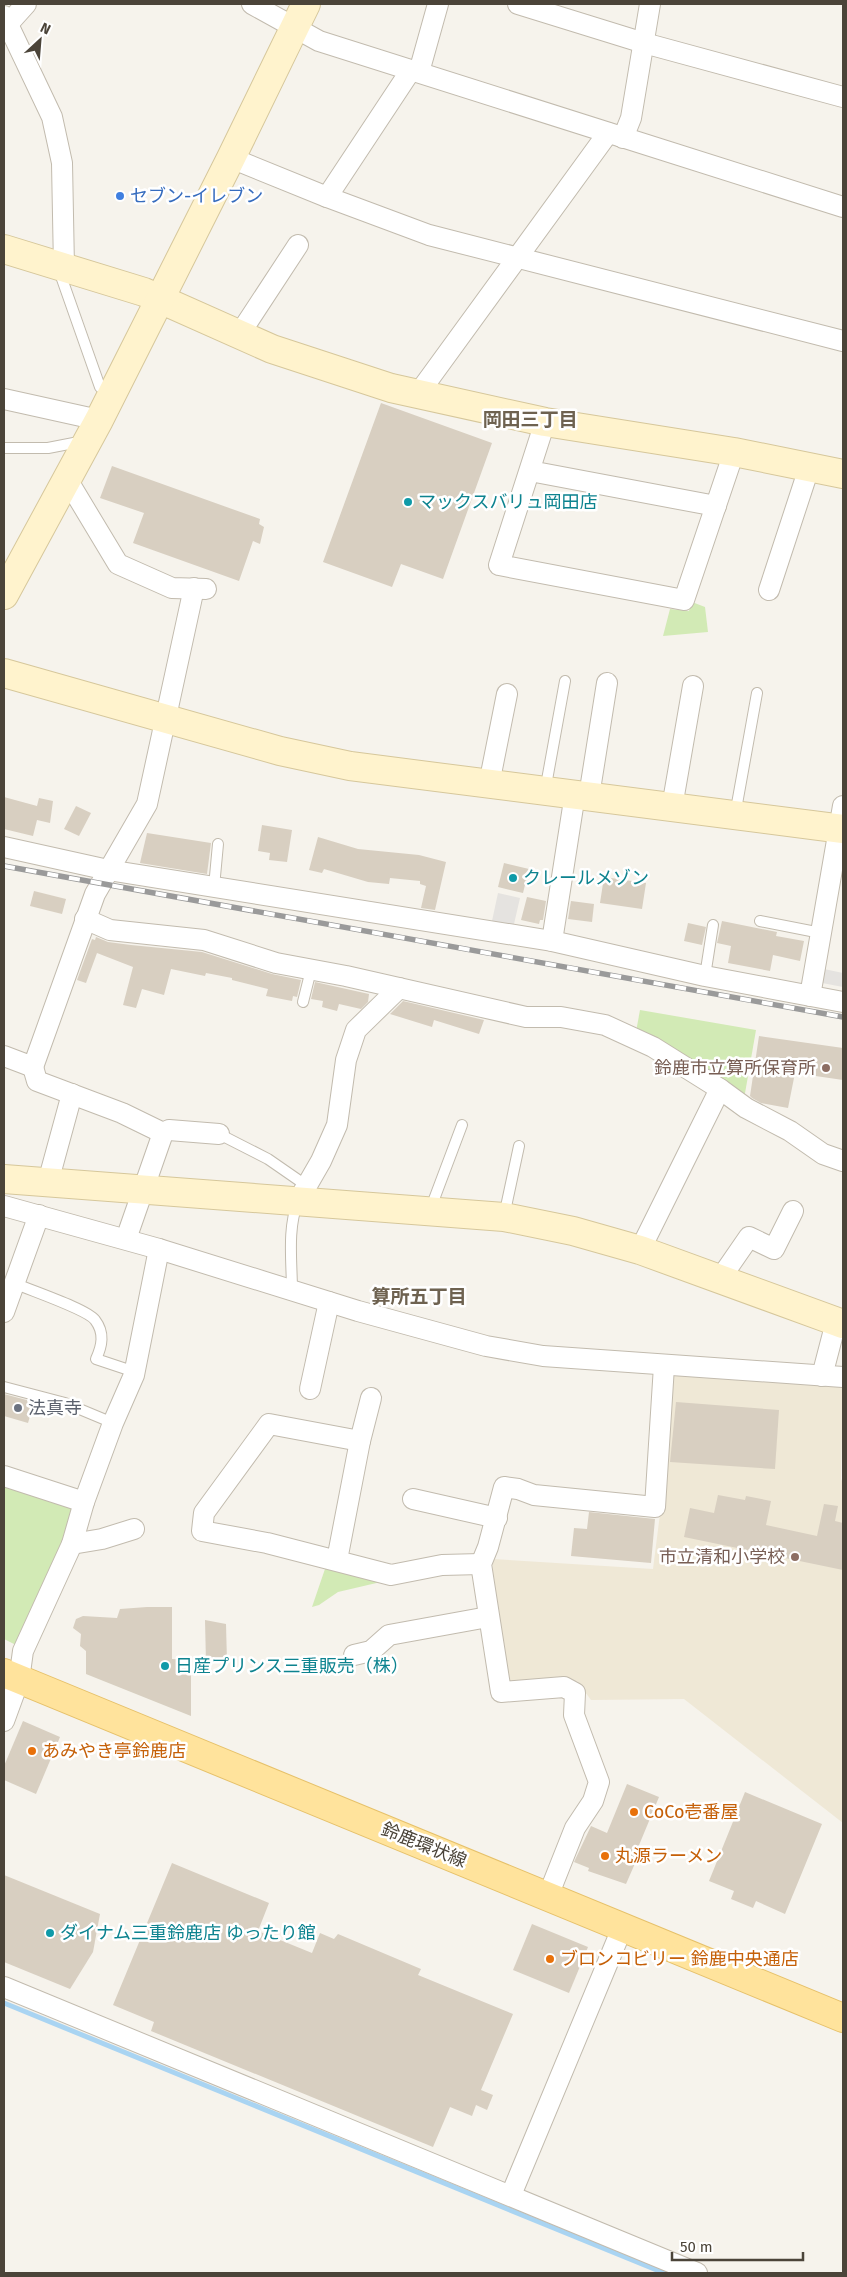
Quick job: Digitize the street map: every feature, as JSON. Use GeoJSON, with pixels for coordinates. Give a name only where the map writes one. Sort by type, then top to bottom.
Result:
{"type":"FeatureCollection","features":[{"type":"Feature","properties":{"kind":"main road","name":"鈴鹿環状線"},"geometry":{"type":"LineString","coordinates":[[11,1677],[843,2018]]}},
{"type":"Feature","properties":{"kind":"street"},"geometry":{"type":"LineString","coordinates":[[26,4],[6,20],[52,117],[62,163],[64,268]]}},
{"type":"Feature","properties":{"kind":"street"},"geometry":{"type":"LineString","coordinates":[[252,4],[301,15],[319,41],[843,207]]}},
{"type":"Feature","properties":{"kind":"street"},"geometry":{"type":"LineString","coordinates":[[326,198],[415,71],[438,4]]}},
{"type":"Feature","properties":{"kind":"street"},"geometry":{"type":"LineString","coordinates":[[518,4],[644,43],[843,97]]}},
{"type":"Feature","properties":{"kind":"street"},"geometry":{"type":"LineString","coordinates":[[418,394],[518,257],[631,118],[650,4]]}},
{"type":"Feature","properties":{"kind":"street"},"geometry":{"type":"LineString","coordinates":[[4,595],[68,480],[301,15]]}},
{"type":"Feature","properties":{"kind":"street"},"geometry":{"type":"LineString","coordinates":[[231,158],[326,198],[429,234],[843,341]]}},
{"type":"Feature","properties":{"kind":"street"},"geometry":{"type":"LineString","coordinates":[[239,335],[298,245]]}},
{"type":"Feature","properties":{"kind":"street"},"geometry":{"type":"LineString","coordinates":[[4,249],[159,299],[272,348],[391,388],[545,422],[734,452],[843,474]]}},
{"type":"Feature","properties":{"kind":"street"},"geometry":{"type":"LineString","coordinates":[[4,399],[93,430]]}},
{"type":"Feature","properties":{"kind":"street"},"geometry":{"type":"LineString","coordinates":[[545,422],[499,564],[684,600],[734,452]]}},
{"type":"Feature","properties":{"kind":"street"},"geometry":{"type":"LineString","coordinates":[[769,590],[809,468]]}},
{"type":"Feature","properties":{"kind":"street"},"geometry":{"type":"LineString","coordinates":[[530,471],[716,506]]}},
{"type":"Feature","properties":{"kind":"street"},"geometry":{"type":"LineString","coordinates":[[68,480],[118,564],[172,588],[200,589],[164,720],[147,804],[108,870],[85,919],[33,1067],[37,1081],[163,1132],[169,1130],[219,1134]]}},
{"type":"Feature","properties":{"kind":"street"},"geometry":{"type":"LineString","coordinates":[[4,673],[164,720],[280,751],[350,766],[735,815],[842,821],[810,996]]}},
{"type":"Feature","properties":{"kind":"street"},"geometry":{"type":"LineString","coordinates":[[552,941],[607,683]]}},
{"type":"Feature","properties":{"kind":"street"},"geometry":{"type":"LineString","coordinates":[[672,807],[693,686]]}},
{"type":"Feature","properties":{"kind":"street"},"geometry":{"type":"LineString","coordinates":[[489,784],[507,694]]}},
{"type":"Feature","properties":{"kind":"street"},"geometry":{"type":"LineString","coordinates":[[4,847],[108,870],[552,941],[705,976],[843,1002]]}},
{"type":"Feature","properties":{"kind":"street"},"geometry":{"type":"LineString","coordinates":[[85,919],[110,930],[204,940],[276,963],[399,988],[526,1017],[561,1017],[605,1026],[653,1047],[720,1088],[746,1108],[790,1132],[824,1154],[843,1161]]}},
{"type":"Feature","properties":{"kind":"street"},"geometry":{"type":"LineString","coordinates":[[303,1193],[321,1161],[337,1125],[346,1060],[356,1030],[399,988]]}},
{"type":"Feature","properties":{"kind":"street"},"geometry":{"type":"LineString","coordinates":[[4,1056],[33,1067]]}},
{"type":"Feature","properties":{"kind":"street"},"geometry":{"type":"LineString","coordinates":[[640,1250],[720,1088]]}},
{"type":"Feature","properties":{"kind":"street"},"geometry":{"type":"LineString","coordinates":[[48,1182],[72,1094]]}},
{"type":"Feature","properties":{"kind":"street"},"geometry":{"type":"LineString","coordinates":[[126,1239],[163,1132]]}},
{"type":"Feature","properties":{"kind":"street"},"geometry":{"type":"LineString","coordinates":[[4,1179],[142,1190],[303,1193],[430,1211],[504,1217],[573,1231],[640,1250],[840,1323],[822,1376]]}},
{"type":"Feature","properties":{"kind":"street"},"geometry":{"type":"LineString","coordinates":[[4,1206],[126,1239],[329,1302],[486,1346],[543,1356],[664,1366],[843,1377]]}},
{"type":"Feature","properties":{"kind":"street"},"geometry":{"type":"LineString","coordinates":[[720,1279],[749,1237],[774,1249],[793,1211]]}},
{"type":"Feature","properties":{"kind":"street"},"geometry":{"type":"LineString","coordinates":[[4,1312],[39,1215]]}},
{"type":"Feature","properties":{"kind":"street"},"geometry":{"type":"LineString","coordinates":[[4,1721],[11,1677],[72,1544],[84,1502],[113,1422],[124,1401],[135,1372],[159,1249]]}},
{"type":"Feature","properties":{"kind":"street"},"geometry":{"type":"LineString","coordinates":[[310,1389],[329,1302]]}},
{"type":"Feature","properties":{"kind":"street"},"geometry":{"type":"LineString","coordinates":[[548,1896],[575,1828],[593,1800],[599,1782],[574,1715],[575,1692],[564,1687],[501,1692],[481,1564],[497,1518],[504,1487],[518,1489],[534,1495],[655,1506],[664,1366]]}},
{"type":"Feature","properties":{"kind":"street"},"geometry":{"type":"LineString","coordinates":[[337,1560],[360,1442],[371,1398]]}},
{"type":"Feature","properties":{"kind":"street"},"geometry":{"type":"LineString","coordinates":[[360,1442],[269,1424],[204,1513],[202,1531],[267,1543],[391,1575],[442,1565],[481,1564]]}},
{"type":"Feature","properties":{"kind":"street"},"geometry":{"type":"LineString","coordinates":[[4,1476],[84,1502]]}},
{"type":"Feature","properties":{"kind":"street"},"geometry":{"type":"LineString","coordinates":[[413,1499],[497,1518]]}},
{"type":"Feature","properties":{"kind":"street"},"geometry":{"type":"LineString","coordinates":[[72,1544],[102,1539],[134,1529]]}},
{"type":"Feature","properties":{"kind":"street"},"geometry":{"type":"LineString","coordinates":[[354,1655],[371,1651],[389,1635],[488,1617]]}},
{"type":"Feature","properties":{"kind":"street"},"geometry":{"type":"LineString","coordinates":[[511,2195],[622,1926]]}},
{"type":"Feature","properties":{"kind":"street"},"geometry":{"type":"LineString","coordinates":[[4,1987],[697,2273]]}},
{"type":"Feature","properties":{"kind":"lane"},"geometry":{"type":"LineString","coordinates":[[64,268],[62,278],[100,387],[112,394]]}},
{"type":"Feature","properties":{"kind":"lane"},"geometry":{"type":"LineString","coordinates":[[4,448],[48,448],[93,430]]}},
{"type":"Feature","properties":{"kind":"lane"},"geometry":{"type":"LineString","coordinates":[[545,791],[565,681]]}},
{"type":"Feature","properties":{"kind":"lane"},"geometry":{"type":"LineString","coordinates":[[735,815],[757,693]]}},
{"type":"Feature","properties":{"kind":"lane"},"geometry":{"type":"LineString","coordinates":[[214,887],[218,844]]}},
{"type":"Feature","properties":{"kind":"lane"},"geometry":{"type":"LineString","coordinates":[[760,921],[821,933]]}},
{"type":"Feature","properties":{"kind":"lane"},"geometry":{"type":"LineString","coordinates":[[705,976],[713,925]]}},
{"type":"Feature","properties":{"kind":"lane"},"geometry":{"type":"LineString","coordinates":[[303,1002],[312,970]]}},
{"type":"Feature","properties":{"kind":"lane"},"geometry":{"type":"LineString","coordinates":[[430,1211],[462,1124]]}},
{"type":"Feature","properties":{"kind":"lane"},"geometry":{"type":"LineString","coordinates":[[219,1134],[268,1159],[303,1193],[294,1219],[292,1291]]}},
{"type":"Feature","properties":{"kind":"lane"},"geometry":{"type":"LineString","coordinates":[[504,1217],[519,1146]]}},
{"type":"Feature","properties":{"kind":"lane"},"geometry":{"type":"LineString","coordinates":[[14,1283],[91,1316],[101,1332],[102,1347],[96,1360],[135,1372]]}},
{"type":"Feature","properties":{"kind":"lane"},"geometry":{"type":"LineString","coordinates":[[4,1387],[65,1403],[113,1422]]}},
{"type":"Feature","properties":{"kind":"shaded area"},"geometry":{"type":"Polygon","coordinates":[[[498,893],[520,898],[514,924],[492,921],[498,893]]]}},
{"type":"Feature","properties":{"kind":"shaded area"},"geometry":{"type":"Polygon","coordinates":[[[824,969],[843,973],[843,987],[822,983],[824,969]]]}},
{"type":"Feature","properties":{"kind":"shaded area"},"geometry":{"type":"Polygon","coordinates":[[[677,1373],[843,1385],[841,1479],[843,1483],[843,1823],[684,1699],[591,1700],[577,1681],[518,1685],[509,1679],[492,1580],[493,1559],[653,1569],[660,1514],[669,1380],[677,1373]]]}},
{"type":"Feature","properties":{"kind":"green space"},"geometry":{"type":"Polygon","coordinates":[[[692,602],[705,607],[708,632],[663,636],[670,609],[689,611],[692,602]]]}},
{"type":"Feature","properties":{"kind":"green space"},"geometry":{"type":"Polygon","coordinates":[[[640,1010],[756,1030],[744,1099],[636,1032],[640,1010]]]}},
{"type":"Feature","properties":{"kind":"green space"},"geometry":{"type":"Polygon","coordinates":[[[4,1480],[79,1510],[16,1645],[4,1639],[4,1480]]]}},
{"type":"Feature","properties":{"kind":"green space"},"geometry":{"type":"Polygon","coordinates":[[[326,1566],[385,1581],[338,1592],[319,1605],[312,1607],[326,1566]]]}},
{"type":"Feature","properties":{"kind":"building","name":"マックスバリュ岡田店"},"geometry":{"type":"Polygon","coordinates":[[[381,403],[492,443],[443,579],[401,564],[392,587],[323,562],[381,403]]]}},
{"type":"Feature","properties":{"kind":"building"},"geometry":{"type":"Polygon","coordinates":[[[112,466],[260,519],[259,524],[264,527],[260,544],[253,541],[239,581],[133,543],[144,513],[100,498],[112,466]]]}},
{"type":"Feature","properties":{"kind":"building"},"geometry":{"type":"Polygon","coordinates":[[[4,797],[37,806],[39,798],[53,801],[50,823],[37,820],[33,836],[4,829],[4,797]]]}},
{"type":"Feature","properties":{"kind":"building"},"geometry":{"type":"Polygon","coordinates":[[[76,806],[91,813],[79,836],[64,829],[76,806]]]}},
{"type":"Feature","properties":{"kind":"building"},"geometry":{"type":"Polygon","coordinates":[[[262,825],[292,830],[287,862],[269,860],[270,853],[258,851],[262,825]]]}},
{"type":"Feature","properties":{"kind":"building"},"geometry":{"type":"Polygon","coordinates":[[[147,833],[211,843],[207,874],[140,863],[147,833]]]}},
{"type":"Feature","properties":{"kind":"building"},"geometry":{"type":"Polygon","coordinates":[[[318,837],[358,849],[419,855],[446,862],[435,910],[421,908],[426,886],[420,884],[420,881],[390,878],[389,884],[368,882],[324,869],[322,873],[309,870],[318,837]]]}},
{"type":"Feature","properties":{"kind":"building","name":"クレールメゾン"},"geometry":{"type":"Polygon","coordinates":[[[504,863],[529,869],[523,893],[498,887],[504,863]]]}},
{"type":"Feature","properties":{"kind":"building"},"geometry":{"type":"Polygon","coordinates":[[[604,877],[646,883],[642,909],[600,903],[604,877]]]}},
{"type":"Feature","properties":{"kind":"building"},"geometry":{"type":"Polygon","coordinates":[[[34,891],[66,899],[62,914],[30,906],[34,891]]]}},
{"type":"Feature","properties":{"kind":"building"},"geometry":{"type":"Polygon","coordinates":[[[527,897],[546,901],[543,920],[540,920],[539,924],[521,920],[527,897]]]}},
{"type":"Feature","properties":{"kind":"building"},"geometry":{"type":"Polygon","coordinates":[[[571,901],[594,904],[592,922],[568,919],[571,901]]]}},
{"type":"Feature","properties":{"kind":"building"},"geometry":{"type":"Polygon","coordinates":[[[722,921],[777,932],[776,936],[804,941],[800,961],[773,955],[770,971],[728,963],[731,946],[717,943],[722,921]]]}},
{"type":"Feature","properties":{"kind":"building"},"geometry":{"type":"Polygon","coordinates":[[[688,923],[706,927],[702,945],[684,941],[688,923]]]}},
{"type":"Feature","properties":{"kind":"building"},"geometry":{"type":"Polygon","coordinates":[[[96,937],[108,942],[202,952],[272,974],[301,980],[297,997],[293,996],[292,1001],[266,996],[268,989],[232,980],[232,978],[206,973],[205,976],[171,969],[164,995],[142,989],[136,1008],[123,1005],[133,967],[97,953],[86,983],[77,980],[92,939],[95,940],[96,937]]]}},
{"type":"Feature","properties":{"kind":"building"},"geometry":{"type":"Polygon","coordinates":[[[315,982],[369,994],[368,1002],[361,1009],[339,1004],[337,1011],[322,1007],[323,1001],[311,999],[315,982]]]}},
{"type":"Feature","properties":{"kind":"building"},"geometry":{"type":"Polygon","coordinates":[[[403,1001],[484,1020],[479,1034],[434,1020],[432,1027],[390,1014],[403,1001]]]}},
{"type":"Feature","properties":{"kind":"building"},"geometry":{"type":"Polygon","coordinates":[[[759,1036],[843,1048],[843,1080],[795,1073],[788,1108],[761,1103],[750,1096],[759,1036]]]}},
{"type":"Feature","properties":{"kind":"building","name":"法真寺"},"geometry":{"type":"Polygon","coordinates":[[[4,1394],[34,1402],[28,1423],[4,1416],[4,1394]]]}},
{"type":"Feature","properties":{"kind":"building"},"geometry":{"type":"Polygon","coordinates":[[[676,1402],[779,1410],[775,1469],[670,1462],[676,1402]]]}},
{"type":"Feature","properties":{"kind":"building"},"geometry":{"type":"Polygon","coordinates":[[[718,1495],[745,1500],[746,1496],[771,1501],[766,1525],[817,1536],[824,1504],[838,1506],[835,1521],[843,1523],[843,1570],[684,1537],[690,1508],[714,1513],[718,1495]]]}},
{"type":"Feature","properties":{"kind":"building"},"geometry":{"type":"Polygon","coordinates":[[[589,1512],[655,1519],[651,1563],[571,1556],[574,1528],[587,1529],[589,1512]]]}},
{"type":"Feature","properties":{"kind":"building"},"geometry":{"type":"Polygon","coordinates":[[[172,1607],[172,1659],[191,1660],[191,1716],[86,1674],[86,1651],[80,1646],[81,1634],[73,1628],[76,1619],[83,1616],[117,1618],[120,1609],[172,1607]]]}},
{"type":"Feature","properties":{"kind":"building"},"geometry":{"type":"Polygon","coordinates":[[[205,1620],[226,1624],[227,1662],[206,1663],[205,1620]]]}},
{"type":"Feature","properties":{"kind":"building","name":"あみやき亭鈴鹿店"},"geometry":{"type":"Polygon","coordinates":[[[23,1721],[60,1737],[36,1794],[4,1780],[4,1766],[23,1721]]]}},
{"type":"Feature","properties":{"kind":"building"},"geometry":{"type":"Polygon","coordinates":[[[627,1784],[659,1797],[637,1850],[640,1852],[626,1884],[588,1871],[589,1868],[574,1862],[591,1826],[607,1833],[627,1784]]]}},
{"type":"Feature","properties":{"kind":"building"},"geometry":{"type":"Polygon","coordinates":[[[745,1792],[822,1824],[785,1914],[756,1901],[753,1908],[731,1899],[734,1891],[709,1881],[745,1792]]]}},
{"type":"Feature","properties":{"kind":"building"},"geometry":{"type":"Polygon","coordinates":[[[172,1863],[269,1903],[258,1931],[312,1953],[320,1933],[334,1939],[338,1934],[421,1969],[418,1975],[513,2014],[481,2090],[493,2095],[487,2110],[476,2105],[472,2116],[450,2107],[433,2147],[151,2031],[154,2022],[113,2005],[172,1863]]]}},
{"type":"Feature","properties":{"kind":"building","name":"ダイナム三重鈴鹿店 ゆったり館"},"geometry":{"type":"Polygon","coordinates":[[[4,1875],[100,1914],[93,1952],[70,1989],[4,1962],[4,1875]]]}},
{"type":"Feature","properties":{"kind":"building","name":"ブロンコビリー 鈴鹿中央通店"},"geometry":{"type":"Polygon","coordinates":[[[532,1924],[588,1947],[569,1993],[513,1970],[532,1924]]]}},
{"type":"Feature","properties":{"kind":"waterway"},"geometry":{"type":"LineString","coordinates":[[4,2003],[664,2273]]}},
{"type":"Feature","properties":{"kind":"railway"},"geometry":{"type":"LineString","coordinates":[[4,866],[843,1017]]}},
{"type":"Feature","properties":{"kind":"place","name":"セブン-イレブン"},"geometry":{"type":"Point","coordinates":[120,196]}},
{"type":"Feature","properties":{"kind":"place","name":"マックスバリュ岡田店"},"geometry":{"type":"Point","coordinates":[408,502]}},
{"type":"Feature","properties":{"kind":"place","name":"クレールメゾン"},"geometry":{"type":"Point","coordinates":[513,878]}},
{"type":"Feature","properties":{"kind":"place","name":"鈴鹿市立算所保育所"},"geometry":{"type":"Point","coordinates":[826,1068]}},
{"type":"Feature","properties":{"kind":"place","name":"法真寺"},"geometry":{"type":"Point","coordinates":[18,1408]}},
{"type":"Feature","properties":{"kind":"place","name":"市立清和小学校"},"geometry":{"type":"Point","coordinates":[795,1557]}},
{"type":"Feature","properties":{"kind":"place","name":"日産プリンス三重販売（株）"},"geometry":{"type":"Point","coordinates":[165,1666]}},
{"type":"Feature","properties":{"kind":"place","name":"あみやき亭鈴鹿店"},"geometry":{"type":"Point","coordinates":[32,1751]}},
{"type":"Feature","properties":{"kind":"place","name":"CoCo壱番屋"},"geometry":{"type":"Point","coordinates":[634,1812]}},
{"type":"Feature","properties":{"kind":"place","name":"丸源ラーメン"},"geometry":{"type":"Point","coordinates":[605,1856]}},
{"type":"Feature","properties":{"kind":"place","name":"ダイナム三重鈴鹿店 ゆったり館"},"geometry":{"type":"Point","coordinates":[50,1933]}},
{"type":"Feature","properties":{"kind":"place","name":"ブロンコビリー 鈴鹿中央通店"},"geometry":{"type":"Point","coordinates":[550,1959]}},
{"type":"Feature","properties":{"kind":"district","name":"岡田三丁目"},"geometry":{"type":"Point","coordinates":[530,419]}},
{"type":"Feature","properties":{"kind":"district","name":"算所五丁目"},"geometry":{"type":"Point","coordinates":[419,1296]}}]}
